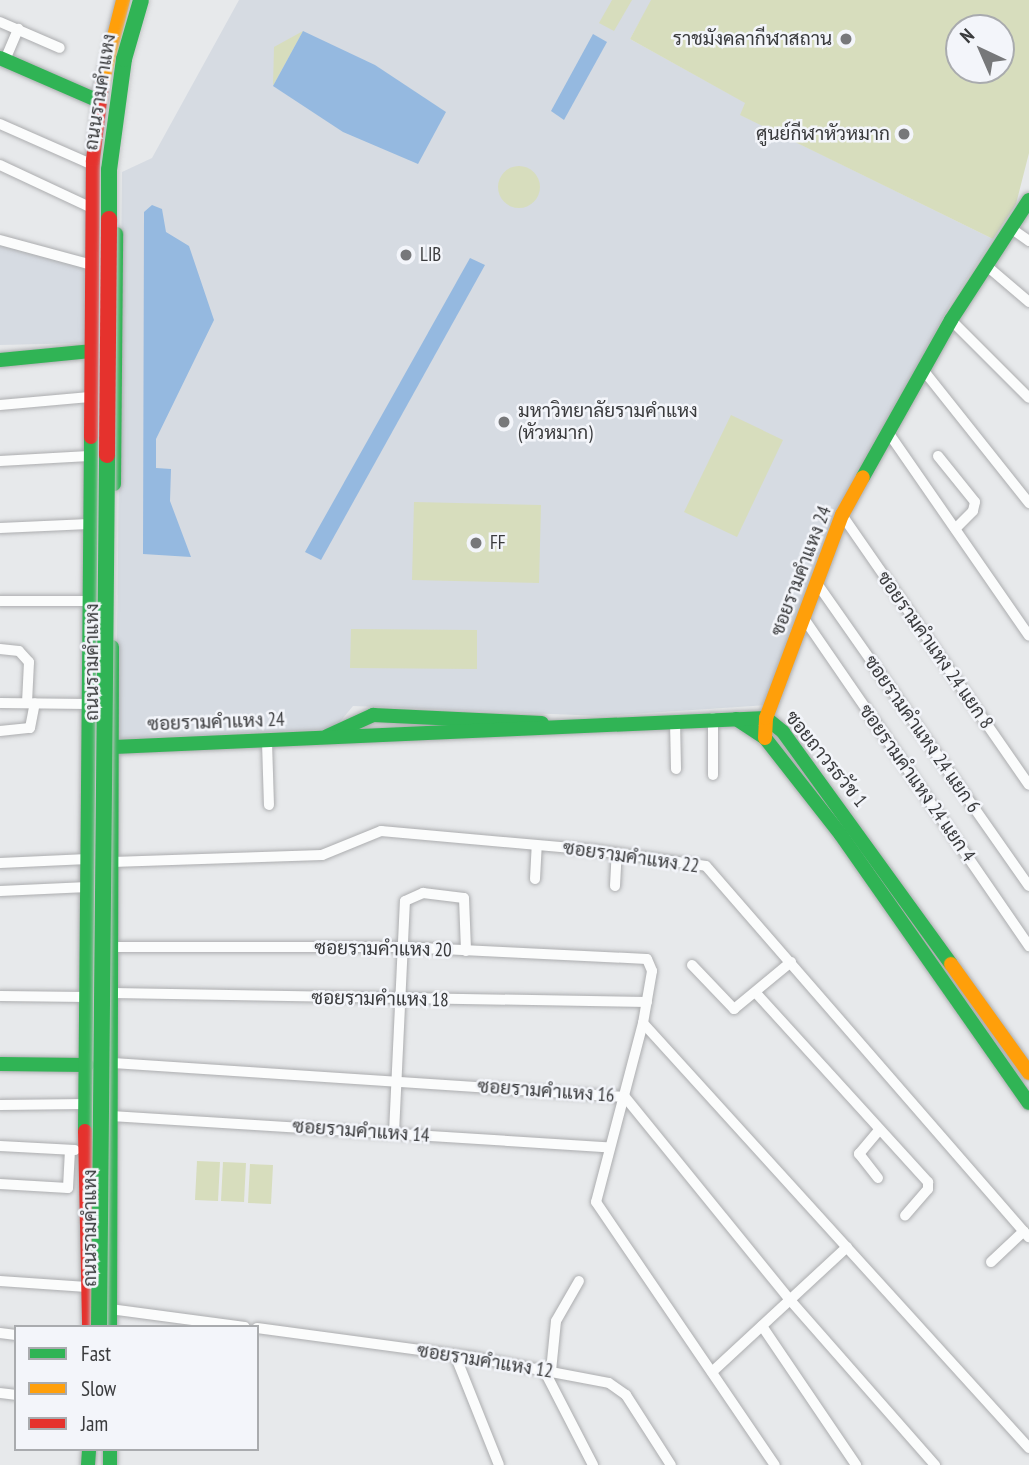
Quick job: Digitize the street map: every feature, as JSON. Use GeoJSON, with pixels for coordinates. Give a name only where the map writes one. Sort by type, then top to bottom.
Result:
{"type":"FeatureCollection","features":[{"type":"Feature","properties":{"kind":"main road","name":"ถนนรามคำแหง"},"geometry":{"type":"LineString","coordinates":[[89,1325],[78,1151],[86,1104],[87,1065],[93,163],[99,101],[123,0]]}},
{"type":"Feature","properties":{"kind":"main road","name":"ถนนรามคำแหง"},"geometry":{"type":"LineString","coordinates":[[89,1325],[93,1237],[100,171],[107,99],[132,0]]}},
{"type":"Feature","properties":{"kind":"main road","name":"ถนนรามคำแหง"},"geometry":{"type":"LineString","coordinates":[[99,1325],[109,170],[116,101],[141,0]]}},
{"type":"Feature","properties":{"kind":"main road","name":"ถนนรามคำแหง"},"geometry":{"type":"LineString","coordinates":[[110,1325],[116,160],[125,81],[148,0]]}},
{"type":"Feature","properties":{"kind":"main road"},"geometry":{"type":"LineString","coordinates":[[3,59],[99,101]]}},
{"type":"Feature","properties":{"kind":"main road"},"geometry":{"type":"LineString","coordinates":[[93,163],[116,160]]}},
{"type":"Feature","properties":{"kind":"main road","name":"ซอยรามคำแหง 24"},"geometry":{"type":"LineString","coordinates":[[88,755],[114,747],[610,727],[732,718],[770,711],[842,515],[890,435],[951,320],[988,267],[1029,200]]}},
{"type":"Feature","properties":{"kind":"main road"},"geometry":{"type":"LineString","coordinates":[[0,360],[116,350]]}},
{"type":"Feature","properties":{"kind":"main road","name":"ซอยถาวรธวัช 1"},"geometry":{"type":"LineString","coordinates":[[770,711],[1029,1103]]}},
{"type":"Feature","properties":{"kind":"main road","name":"ซอยถาวรธวัช 1"},"geometry":{"type":"LineString","coordinates":[[770,711],[765,738],[847,831],[1029,1073]]}},
{"type":"Feature","properties":{"kind":"main road","name":"ซอยรามคำแหง 24"},"geometry":{"type":"LineString","coordinates":[[320,739],[364,717],[610,727]]}},
{"type":"Feature","properties":{"kind":"main road"},"geometry":{"type":"LineString","coordinates":[[395,717],[378,719],[377,730],[449,735]]}},
{"type":"Feature","properties":{"kind":"main road"},"geometry":{"type":"LineString","coordinates":[[732,718],[751,724],[765,738]]}},
{"type":"Feature","properties":{"kind":"main road"},"geometry":{"type":"LineString","coordinates":[[87,923],[113,923]]}},
{"type":"Feature","properties":{"kind":"main road"},"geometry":{"type":"LineString","coordinates":[[0,1064],[87,1065]]}},
{"type":"Feature","properties":{"kind":"street"},"geometry":{"type":"LineString","coordinates":[[0,22],[60,48]]}},
{"type":"Feature","properties":{"kind":"street"},"geometry":{"type":"LineString","coordinates":[[3,59],[18,29]]}},
{"type":"Feature","properties":{"kind":"street"},"geometry":{"type":"LineString","coordinates":[[0,124],[93,163]]}},
{"type":"Feature","properties":{"kind":"street"},"geometry":{"type":"LineString","coordinates":[[0,164],[92,208]]}},
{"type":"Feature","properties":{"kind":"street"},"geometry":{"type":"LineString","coordinates":[[1012,229],[1029,241]]}},
{"type":"Feature","properties":{"kind":"street"},"geometry":{"type":"LineString","coordinates":[[0,240],[92,265]]}},
{"type":"Feature","properties":{"kind":"street"},"geometry":{"type":"LineString","coordinates":[[988,267],[1029,302]]}},
{"type":"Feature","properties":{"kind":"street"},"geometry":{"type":"LineString","coordinates":[[951,320],[1029,398]]}},
{"type":"Feature","properties":{"kind":"street"},"geometry":{"type":"LineString","coordinates":[[924,372],[1029,503]]}},
{"type":"Feature","properties":{"kind":"street"},"geometry":{"type":"LineString","coordinates":[[0,405],[90,397]]}},
{"type":"Feature","properties":{"kind":"street"},"geometry":{"type":"LineString","coordinates":[[890,435],[1029,636]]}},
{"type":"Feature","properties":{"kind":"street"},"geometry":{"type":"LineString","coordinates":[[0,461],[89,456]]}},
{"type":"Feature","properties":{"kind":"street"},"geometry":{"type":"LineString","coordinates":[[938,456],[975,502],[973,512],[955,528]]}},
{"type":"Feature","properties":{"kind":"street","name":"ซอยรามคำแหง 24 แยก 8"},"geometry":{"type":"LineString","coordinates":[[842,515],[1029,785]]}},
{"type":"Feature","properties":{"kind":"street"},"geometry":{"type":"LineString","coordinates":[[0,528],[89,524]]}},
{"type":"Feature","properties":{"kind":"street","name":"ซอยรามคำแหง 24 แยก 6"},"geometry":{"type":"LineString","coordinates":[[816,582],[1029,886]]}},
{"type":"Feature","properties":{"kind":"street"},"geometry":{"type":"LineString","coordinates":[[0,601],[89,601]]}},
{"type":"Feature","properties":{"kind":"street","name":"ซอยรามคำแหง 24 แยก 4"},"geometry":{"type":"LineString","coordinates":[[804,620],[1029,946]]}},
{"type":"Feature","properties":{"kind":"street"},"geometry":{"type":"LineString","coordinates":[[0,649],[19,651],[29,662],[31,703],[30,728],[0,731]]}},
{"type":"Feature","properties":{"kind":"street"},"geometry":{"type":"LineString","coordinates":[[0,703],[88,704]]}},
{"type":"Feature","properties":{"kind":"street"},"geometry":{"type":"LineString","coordinates":[[713,718],[713,775]]}},
{"type":"Feature","properties":{"kind":"street"},"geometry":{"type":"LineString","coordinates":[[675,721],[676,769]]}},
{"type":"Feature","properties":{"kind":"street"},"geometry":{"type":"LineString","coordinates":[[267,742],[269,805]]}},
{"type":"Feature","properties":{"kind":"street","name":"ซอยรามคำแหง 22"},"geometry":{"type":"LineString","coordinates":[[112,862],[322,855],[381,831],[617,853],[706,866],[1027,1234]]}},
{"type":"Feature","properties":{"kind":"street"},"geometry":{"type":"LineString","coordinates":[[535,879],[537,846]]}},
{"type":"Feature","properties":{"kind":"street"},"geometry":{"type":"LineString","coordinates":[[615,887],[617,853]]}},
{"type":"Feature","properties":{"kind":"street"},"geometry":{"type":"LineString","coordinates":[[0,863],[88,859]]}},
{"type":"Feature","properties":{"kind":"street"},"geometry":{"type":"LineString","coordinates":[[0,891],[88,887]]}},
{"type":"Feature","properties":{"kind":"street"},"geometry":{"type":"LineString","coordinates":[[394,1133],[405,901],[423,893],[457,894],[468,903],[466,951]]}},
{"type":"Feature","properties":{"kind":"street","name":"ซอยรามคำแหง 20"},"geometry":{"type":"LineString","coordinates":[[113,947],[401,947],[640,956],[650,964],[647,1002]]}},
{"type":"Feature","properties":{"kind":"street"},"geometry":{"type":"LineString","coordinates":[[692,965],[734,1009],[791,962]]}},
{"type":"Feature","properties":{"kind":"street","name":"ซอยรามคำแหง 18"},"geometry":{"type":"LineString","coordinates":[[113,993],[400,1000],[647,1002]]}},
{"type":"Feature","properties":{"kind":"street"},"geometry":{"type":"LineString","coordinates":[[756,993],[928,1182],[928,1189],[905,1215]]}},
{"type":"Feature","properties":{"kind":"street"},"geometry":{"type":"LineString","coordinates":[[0,996],[87,997]]}},
{"type":"Feature","properties":{"kind":"street"},"geometry":{"type":"LineString","coordinates":[[647,1002],[625,1097],[597,1192],[599,1211],[775,1465]]}},
{"type":"Feature","properties":{"kind":"street"},"geometry":{"type":"LineString","coordinates":[[643,1023],[1029,1448]]}},
{"type":"Feature","properties":{"kind":"street","name":"ซอยรามคำแหง 16"},"geometry":{"type":"LineString","coordinates":[[113,1063],[625,1097],[790,1300],[935,1465]]}},
{"type":"Feature","properties":{"kind":"street"},"geometry":{"type":"LineString","coordinates":[[0,1105],[86,1104]]}},
{"type":"Feature","properties":{"kind":"street","name":"ซอยรามคำแหง 14"},"geometry":{"type":"LineString","coordinates":[[111,1116],[610,1147]]}},
{"type":"Feature","properties":{"kind":"street"},"geometry":{"type":"LineString","coordinates":[[878,1178],[859,1154],[879,1130]]}},
{"type":"Feature","properties":{"kind":"street"},"geometry":{"type":"LineString","coordinates":[[0,1146],[78,1151],[68,1188],[0,1184]]}},
{"type":"Feature","properties":{"kind":"street"},"geometry":{"type":"LineString","coordinates":[[991,1262],[1027,1234]]}},
{"type":"Feature","properties":{"kind":"street"},"geometry":{"type":"LineString","coordinates":[[712,1372],[847,1247]]}},
{"type":"Feature","properties":{"kind":"street"},"geometry":{"type":"LineString","coordinates":[[0,1281],[87,1287]]}},
{"type":"Feature","properties":{"kind":"street"},"geometry":{"type":"LineString","coordinates":[[579,1281],[556,1321],[548,1371],[593,1465]]}},
{"type":"Feature","properties":{"kind":"street"},"geometry":{"type":"LineString","coordinates":[[110,1308],[231,1325]]}},
{"type":"Feature","properties":{"kind":"street"},"geometry":{"type":"LineString","coordinates":[[762,1326],[856,1465]]}},
{"type":"Feature","properties":{"kind":"street","name":"ซอยรามคำแหง 12"},"geometry":{"type":"LineString","coordinates":[[259,1328],[454,1355],[595,1378],[618,1388],[671,1465]]}},
{"type":"Feature","properties":{"kind":"street"},"geometry":{"type":"LineString","coordinates":[[454,1355],[499,1465]]}},
{"type":"Feature","properties":{"kind":"shaded area","name":"มหาวิทยาลัยรามคำแหง (หัวหมาก)"},"geometry":{"type":"Polygon","coordinates":[[[239,0],[652,0],[630,39],[746,103],[741,115],[993,239],[951,303],[831,528],[766,705],[602,716],[353,706],[334,729],[116,739],[122,172],[152,158],[239,0]]]}},
{"type":"Feature","properties":{"kind":"shaded area"},"geometry":{"type":"Polygon","coordinates":[[[0,238],[88,262],[85,343],[0,345],[0,238]]]}},
{"type":"Feature","properties":{"kind":"green space"},"geometry":{"type":"Polygon","coordinates":[[[612,0],[632,0],[614,31],[599,23],[612,0]]]}},
{"type":"Feature","properties":{"kind":"green space","name":"ศูนย์กีฬาหัวหมาก"},"geometry":{"type":"Polygon","coordinates":[[[651,0],[1029,0],[1029,153],[1016,204],[993,239],[740,115],[745,103],[630,39],[651,0]]]}},
{"type":"Feature","properties":{"kind":"green space"},"geometry":{"type":"Polygon","coordinates":[[[303,31],[273,86],[274,47],[303,31]]]}},
{"type":"Feature","properties":{"kind":"green space"},"geometry":{"type":"Polygon","coordinates":[[[519,166],[534,172],[540,187],[534,202],[519,208],[504,202],[498,187],[504,172],[519,166]]]}},
{"type":"Feature","properties":{"kind":"green space"},"geometry":{"type":"Polygon","coordinates":[[[731,415],[783,440],[737,537],[684,512],[731,415]]]}},
{"type":"Feature","properties":{"kind":"green space","name":"FF"},"geometry":{"type":"Polygon","coordinates":[[[414,502],[541,505],[539,583],[412,580],[414,502]]]}},
{"type":"Feature","properties":{"kind":"green space"},"geometry":{"type":"Polygon","coordinates":[[[351,629],[477,630],[477,669],[350,668],[351,629]]]}},
{"type":"Feature","properties":{"kind":"green space"},"geometry":{"type":"Polygon","coordinates":[[[197,1161],[220,1162],[218,1201],[195,1200],[197,1161]]]}},
{"type":"Feature","properties":{"kind":"green space"},"geometry":{"type":"Polygon","coordinates":[[[223,1162],[246,1163],[244,1202],[221,1201],[223,1162]]]}},
{"type":"Feature","properties":{"kind":"green space"},"geometry":{"type":"Polygon","coordinates":[[[250,1164],[273,1165],[271,1204],[248,1203],[250,1164]]]}},
{"type":"Feature","properties":{"kind":"water"},"geometry":{"type":"Polygon","coordinates":[[[303,31],[375,65],[446,112],[418,164],[343,132],[273,86],[303,31]]]}},
{"type":"Feature","properties":{"kind":"water"},"geometry":{"type":"Polygon","coordinates":[[[593,34],[607,42],[564,120],[551,111],[593,34]]]}},
{"type":"Feature","properties":{"kind":"water"},"geometry":{"type":"Polygon","coordinates":[[[152,205],[162,209],[166,232],[189,246],[214,320],[156,439],[156,468],[171,469],[170,501],[191,557],[143,554],[144,212],[152,205]]]}},
{"type":"Feature","properties":{"kind":"water"},"geometry":{"type":"Polygon","coordinates":[[[470,258],[485,265],[321,560],[305,552],[470,258]]]}},
{"type":"Feature","properties":{"kind":"traffic: fast"},"geometry":{"type":"LineString","coordinates":[[109,219],[109,170],[124,59],[141,0]]}},
{"type":"Feature","properties":{"kind":"traffic: fast"},"geometry":{"type":"LineString","coordinates":[[0,58],[99,101]]}},
{"type":"Feature","properties":{"kind":"traffic: fast"},"geometry":{"type":"LineString","coordinates":[[863,477],[951,320],[1029,200]]}},
{"type":"Feature","properties":{"kind":"traffic: fast"},"geometry":{"type":"LineString","coordinates":[[114,484],[116,234]]}},
{"type":"Feature","properties":{"kind":"traffic: fast"},"geometry":{"type":"LineString","coordinates":[[0,360],[91,351]]}},
{"type":"Feature","properties":{"kind":"traffic: fast"},"geometry":{"type":"LineString","coordinates":[[85,1131],[91,437]]}},
{"type":"Feature","properties":{"kind":"traffic: fast"},"geometry":{"type":"LineString","coordinates":[[99,1325],[107,455]]}},
{"type":"Feature","properties":{"kind":"traffic: fast"},"geometry":{"type":"LineString","coordinates":[[110,1325],[112,647]]}},
{"type":"Feature","properties":{"kind":"traffic: fast"},"geometry":{"type":"LineString","coordinates":[[327,736],[373,715],[542,723]]}},
{"type":"Feature","properties":{"kind":"traffic: fast"},"geometry":{"type":"LineString","coordinates":[[114,747],[766,718],[783,732],[951,964]]}},
{"type":"Feature","properties":{"kind":"traffic: fast"},"geometry":{"type":"LineString","coordinates":[[736,719],[765,738],[841,835],[1029,1103]]}},
{"type":"Feature","properties":{"kind":"traffic: fast"},"geometry":{"type":"LineString","coordinates":[[0,1064],[87,1065]]}},
{"type":"Feature","properties":{"kind":"traffic: fast"},"geometry":{"type":"LineString","coordinates":[[88,1465],[89,1451]]}},
{"type":"Feature","properties":{"kind":"traffic: fast"},"geometry":{"type":"LineString","coordinates":[[110,1451],[110,1465]]}},
{"type":"Feature","properties":{"kind":"traffic: slow"},"geometry":{"type":"LineString","coordinates":[[102,85],[123,0]]}},
{"type":"Feature","properties":{"kind":"traffic: slow"},"geometry":{"type":"LineString","coordinates":[[765,738],[766,718],[842,515],[863,477]]}},
{"type":"Feature","properties":{"kind":"traffic: slow"},"geometry":{"type":"LineString","coordinates":[[951,964],[1029,1073]]}},
{"type":"Feature","properties":{"kind":"traffic: jam"},"geometry":{"type":"LineString","coordinates":[[91,437],[93,160],[102,85]]}},
{"type":"Feature","properties":{"kind":"traffic: jam"},"geometry":{"type":"LineString","coordinates":[[107,455],[109,219]]}},
{"type":"Feature","properties":{"kind":"traffic: jam"},"geometry":{"type":"LineString","coordinates":[[85,1131],[89,1325]]}},
{"type":"Feature","properties":{"kind":"place","name":"ราชมังคลากีฬาสถาน"},"geometry":{"type":"Point","coordinates":[846,39]}},
{"type":"Feature","properties":{"kind":"place","name":"ศูนย์กีฬาหัวหมาก"},"geometry":{"type":"Point","coordinates":[904,134]}},
{"type":"Feature","properties":{"kind":"place","name":"LIB"},"geometry":{"type":"Point","coordinates":[406,255]}},
{"type":"Feature","properties":{"kind":"place","name":"มหาวิทยาลัยรามคำแหง (หัวหมาก)"},"geometry":{"type":"Point","coordinates":[504,422]}},
{"type":"Feature","properties":{"kind":"place","name":"FF"},"geometry":{"type":"Point","coordinates":[476,543]}}]}
